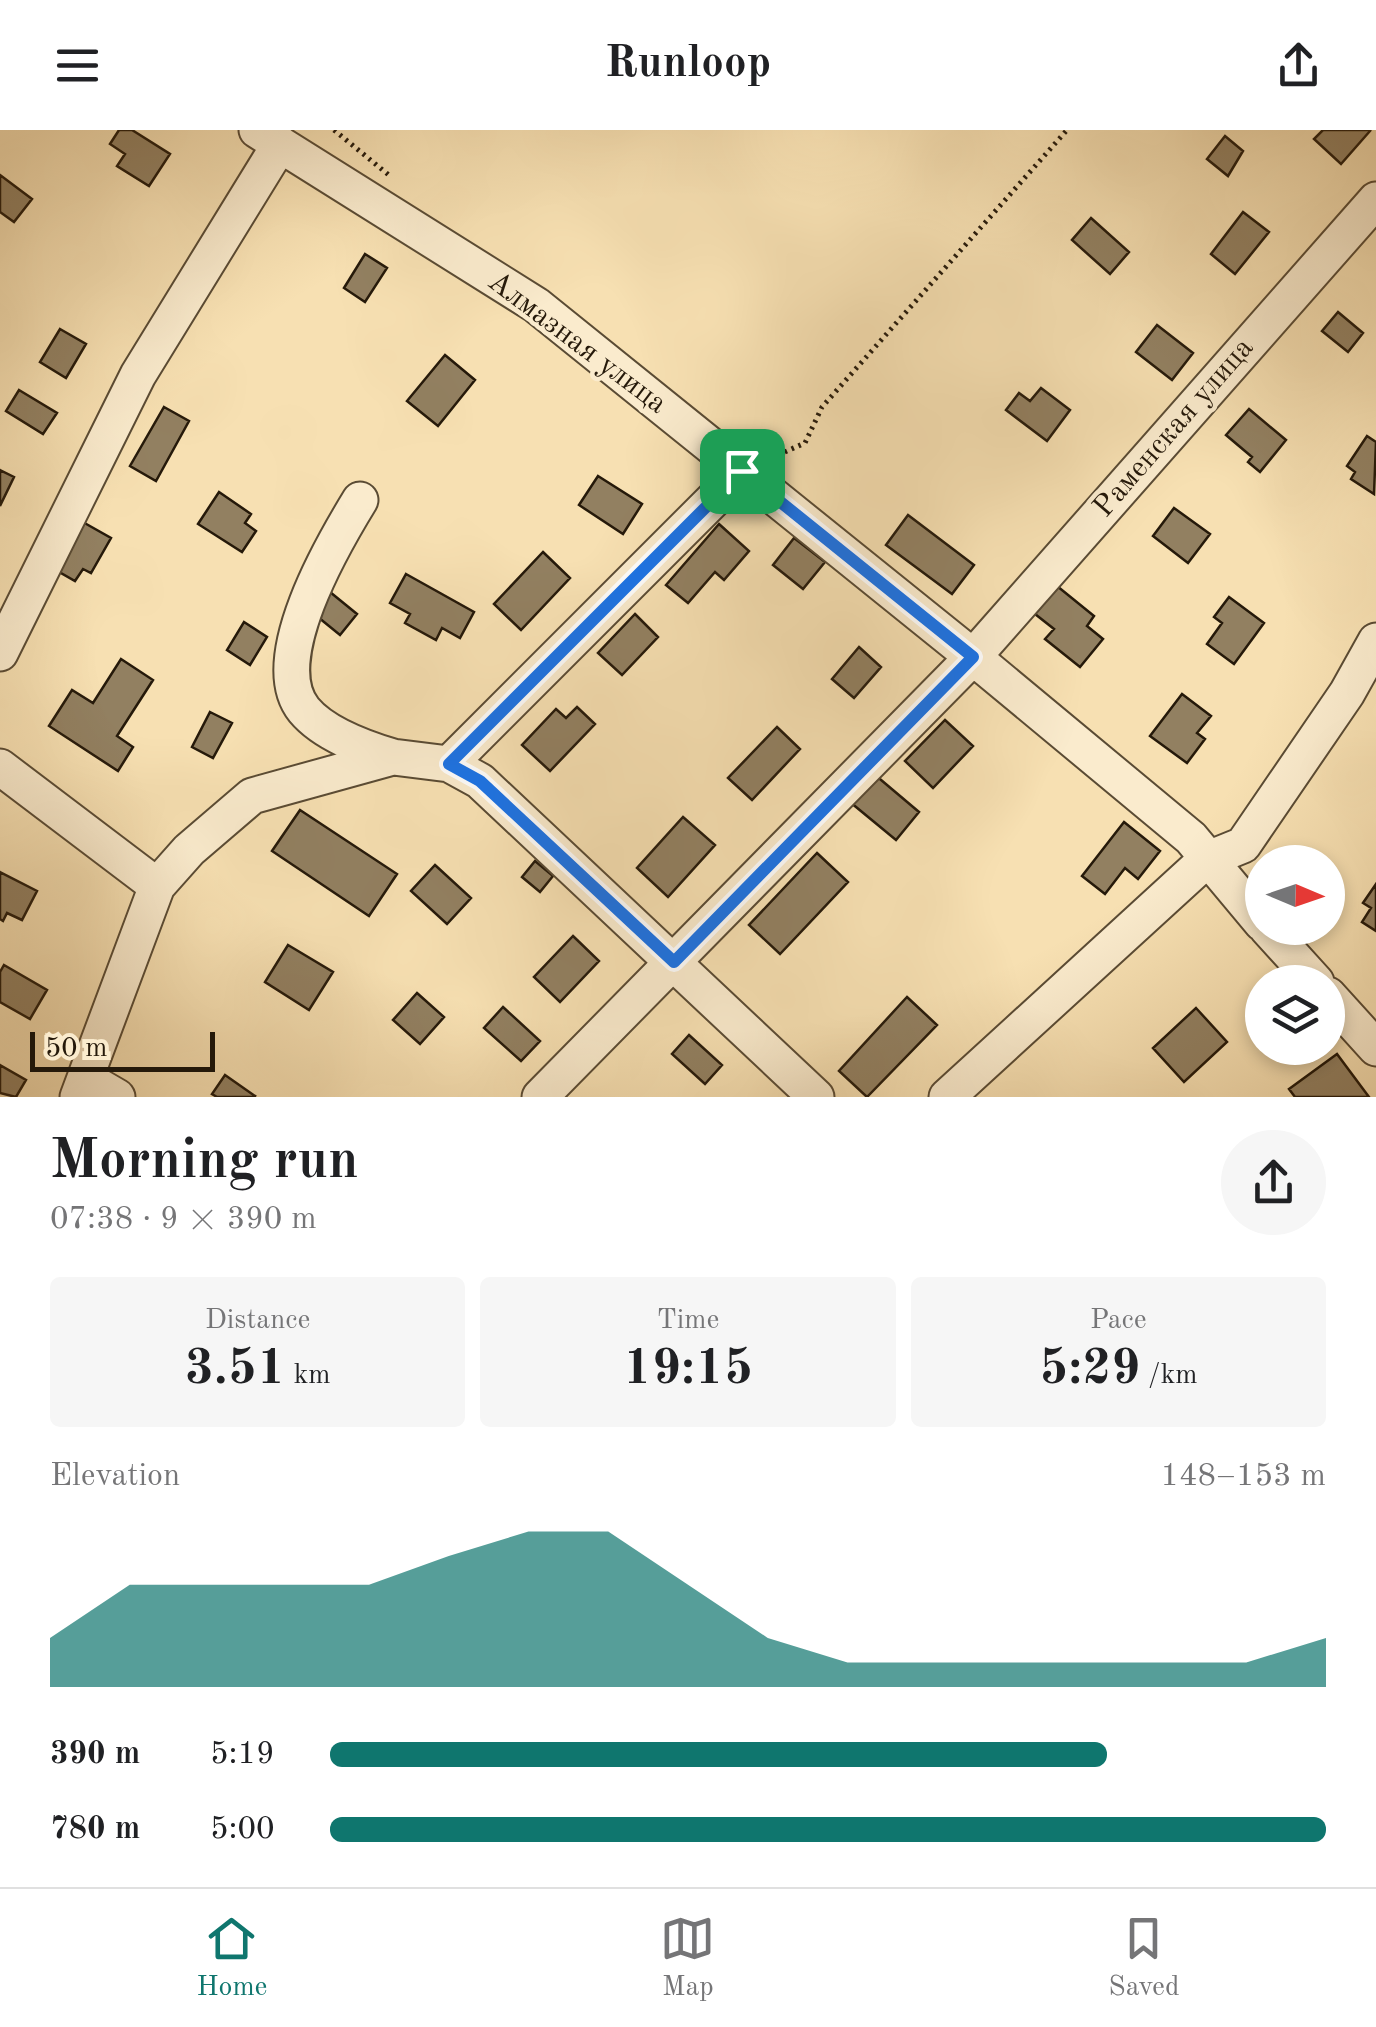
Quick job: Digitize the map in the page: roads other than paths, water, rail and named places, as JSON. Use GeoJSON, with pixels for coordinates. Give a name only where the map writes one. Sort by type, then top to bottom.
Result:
{"type":"FeatureCollection","features":[{"type":"Feature","properties":{"kind":"street","name":"Алмазная улица"},"geometry":{"type":"LineString","coordinates":[[268,137],[536,306],[973,657],[1191,838],[1206,860]]}},
{"type":"Feature","properties":{"kind":"street"},"geometry":{"type":"LineString","coordinates":[[0,653],[138,375],[268,137]]}},
{"type":"Feature","properties":{"kind":"street","name":"Раменская улица"},"geometry":{"type":"LineString","coordinates":[[540,1097],[973,657],[1376,200]]}},
{"type":"Feature","properties":{"kind":"street"},"geometry":{"type":"LineString","coordinates":[[449,764],[742,471]]}},
{"type":"Feature","properties":{"kind":"street"},"geometry":{"type":"LineString","coordinates":[[360,500],[326,556],[296,642],[294,692],[304,710],[328,729],[366,749],[392,757],[449,764],[480,781],[816,1097]]}},
{"type":"Feature","properties":{"kind":"street"},"geometry":{"type":"LineString","coordinates":[[947,1097],[1206,860],[1244,845],[1347,692],[1376,641]]}},
{"type":"Feature","properties":{"kind":"street"},"geometry":{"type":"LineString","coordinates":[[117,1097],[82,1088],[156,886],[189,850],[252,796],[392,757]]}},
{"type":"Feature","properties":{"kind":"street"},"geometry":{"type":"LineString","coordinates":[[0,767],[156,886]]}},
{"type":"Feature","properties":{"kind":"street"},"geometry":{"type":"LineString","coordinates":[[246,768],[280,788]]}},
{"type":"Feature","properties":{"kind":"street"},"geometry":{"type":"LineString","coordinates":[[1206,860],[1245,903]]}},
{"type":"Feature","properties":{"kind":"street"},"geometry":{"type":"LineString","coordinates":[[1283,945],[1301,965]]}},
{"type":"Feature","properties":{"kind":"street"},"geometry":{"type":"LineString","coordinates":[[1345,1014],[1376,1048]]}}]}
